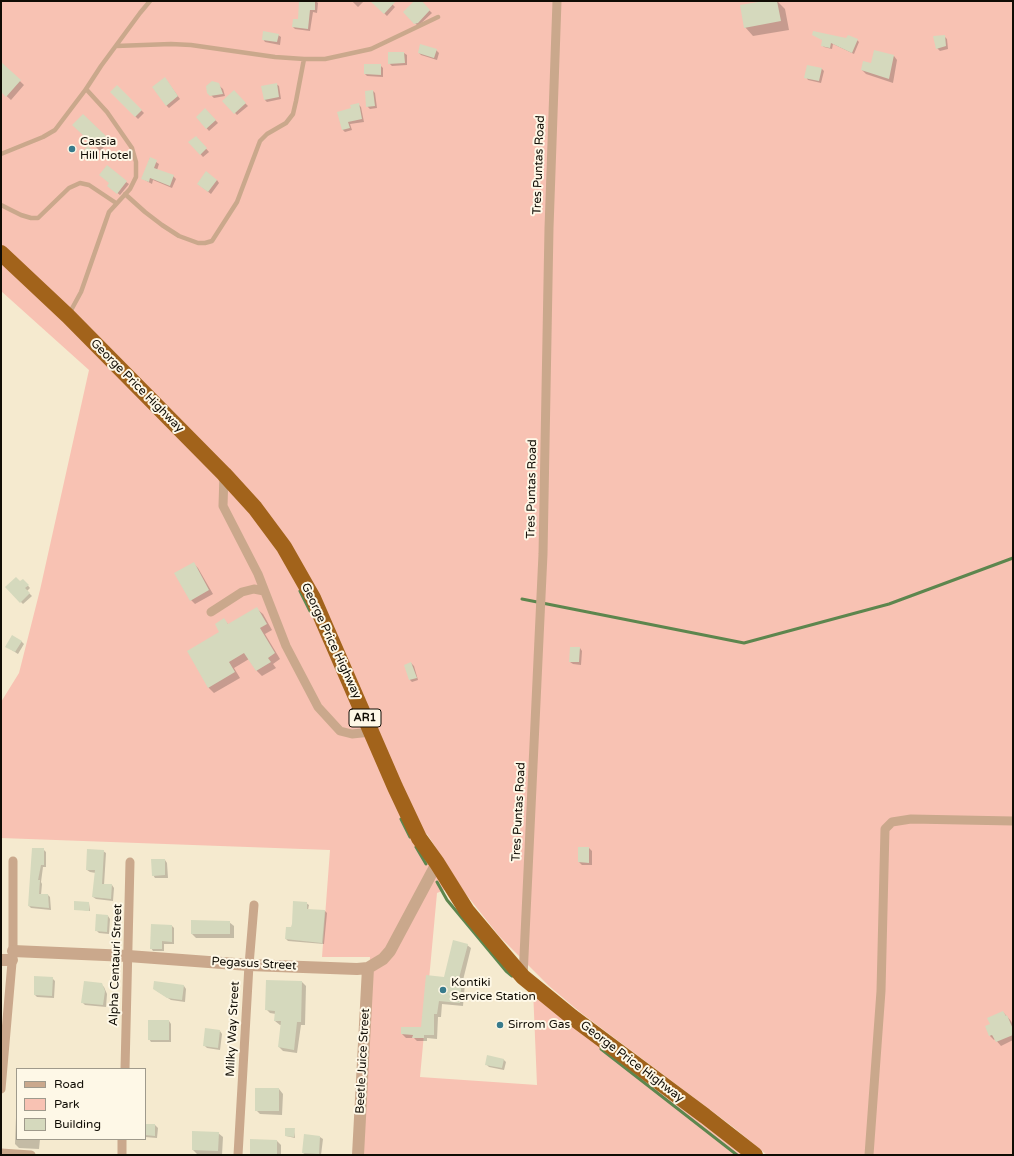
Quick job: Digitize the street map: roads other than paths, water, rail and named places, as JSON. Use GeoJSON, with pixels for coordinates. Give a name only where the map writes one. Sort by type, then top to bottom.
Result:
{"type":"FeatureCollection","features":[{"type":"Feature","properties":{"kind":"highway","name":"George Price Highway"},"geometry":{"type":"LineString","coordinates":[[1,253],[68,316],[224,474],[255,508],[284,547],[313,598],[419,838],[437,863],[467,911],[524,977],[572,1017],[755,1155]]}},
{"type":"Feature","properties":{"kind":"street","name":"Tres Puntas Road"},"geometry":{"type":"LineString","coordinates":[[524,977],[543,554],[549,220],[557,1]]}},
{"type":"Feature","properties":{"kind":"street"},"geometry":{"type":"LineString","coordinates":[[224,474],[223,506],[258,574],[286,646],[318,707],[340,731],[352,734],[371,732]]}},
{"type":"Feature","properties":{"kind":"street"},"geometry":{"type":"LineString","coordinates":[[211,612],[242,592],[254,589],[264,591]]}},
{"type":"Feature","properties":{"kind":"street"},"geometry":{"type":"LineString","coordinates":[[869,1155],[881,991],[885,829],[892,822],[911,819],[1013,821]]}},
{"type":"Feature","properties":{"kind":"street"},"geometry":{"type":"LineString","coordinates":[[1,1089],[13,862]]}},
{"type":"Feature","properties":{"kind":"street","name":"Alpha Centauri Street"},"geometry":{"type":"LineString","coordinates":[[124,1068],[130,862]]}},
{"type":"Feature","properties":{"kind":"street","name":"Pegasus Street"},"geometry":{"type":"LineString","coordinates":[[9,957],[128,956],[249,965],[357,969],[368,968],[384,959],[390,951],[437,863]]}},
{"type":"Feature","properties":{"kind":"street","name":"Milky Way Street"},"geometry":{"type":"LineString","coordinates":[[238,1155],[254,905]]}},
{"type":"Feature","properties":{"kind":"street","name":"Beetle Juice Street"},"geometry":{"type":"LineString","coordinates":[[358,1155],[368,968]]}},
{"type":"Feature","properties":{"kind":"street"},"geometry":{"type":"LineString","coordinates":[[122,1140],[122,1155]]}},
{"type":"Feature","properties":{"kind":"street"},"geometry":{"type":"LineString","coordinates":[[1,1153],[31,1155]]}},
{"type":"Feature","properties":{"kind":"lane"},"geometry":{"type":"LineString","coordinates":[[1,154],[43,137],[55,130],[150,1]]}},
{"type":"Feature","properties":{"kind":"lane"},"geometry":{"type":"LineString","coordinates":[[116,46],[171,44],[191,45],[304,60],[325,59],[350,55],[370,49],[438,17]]}},
{"type":"Feature","properties":{"kind":"lane"},"geometry":{"type":"LineString","coordinates":[[125,194],[150,216],[179,236],[198,243],[212,241],[237,202],[260,141],[267,134],[286,123],[293,114],[304,60]]}},
{"type":"Feature","properties":{"kind":"lane"},"geometry":{"type":"LineString","coordinates":[[68,316],[81,292],[103,225],[109,212],[130,189],[136,178],[136,162],[132,148],[107,112],[86,89]]}},
{"type":"Feature","properties":{"kind":"lane"},"geometry":{"type":"LineString","coordinates":[[1,206],[21,215],[31,218],[38,218],[69,188],[80,183],[89,185],[116,203]]}},
{"type":"Feature","properties":{"kind":"waterway"},"geometry":{"type":"LineString","coordinates":[[522,599],[744,643],[889,604],[1013,558]]}},
{"type":"Feature","properties":{"kind":"waterway"},"geometry":{"type":"LineString","coordinates":[[300,591],[310,611]]}},
{"type":"Feature","properties":{"kind":"waterway"},"geometry":{"type":"LineString","coordinates":[[401,819],[410,837]]}},
{"type":"Feature","properties":{"kind":"waterway"},"geometry":{"type":"LineString","coordinates":[[416,847],[426,864]]}},
{"type":"Feature","properties":{"kind":"waterway"},"geometry":{"type":"LineString","coordinates":[[437,882],[447,900],[506,971],[512,976]]}},
{"type":"Feature","properties":{"kind":"waterway"},"geometry":{"type":"LineString","coordinates":[[601,1049],[737,1155]]}},
{"type":"Feature","properties":{"kind":"place","name":"Cassia Hill Hotel"},"geometry":{"type":"Point","coordinates":[72,149]}},
{"type":"Feature","properties":{"kind":"place","name":"Kontiki Service Station"},"geometry":{"type":"Point","coordinates":[443,990]}},
{"type":"Feature","properties":{"kind":"place","name":"Sirrom Gas"},"geometry":{"type":"Point","coordinates":[500,1025]}}]}
